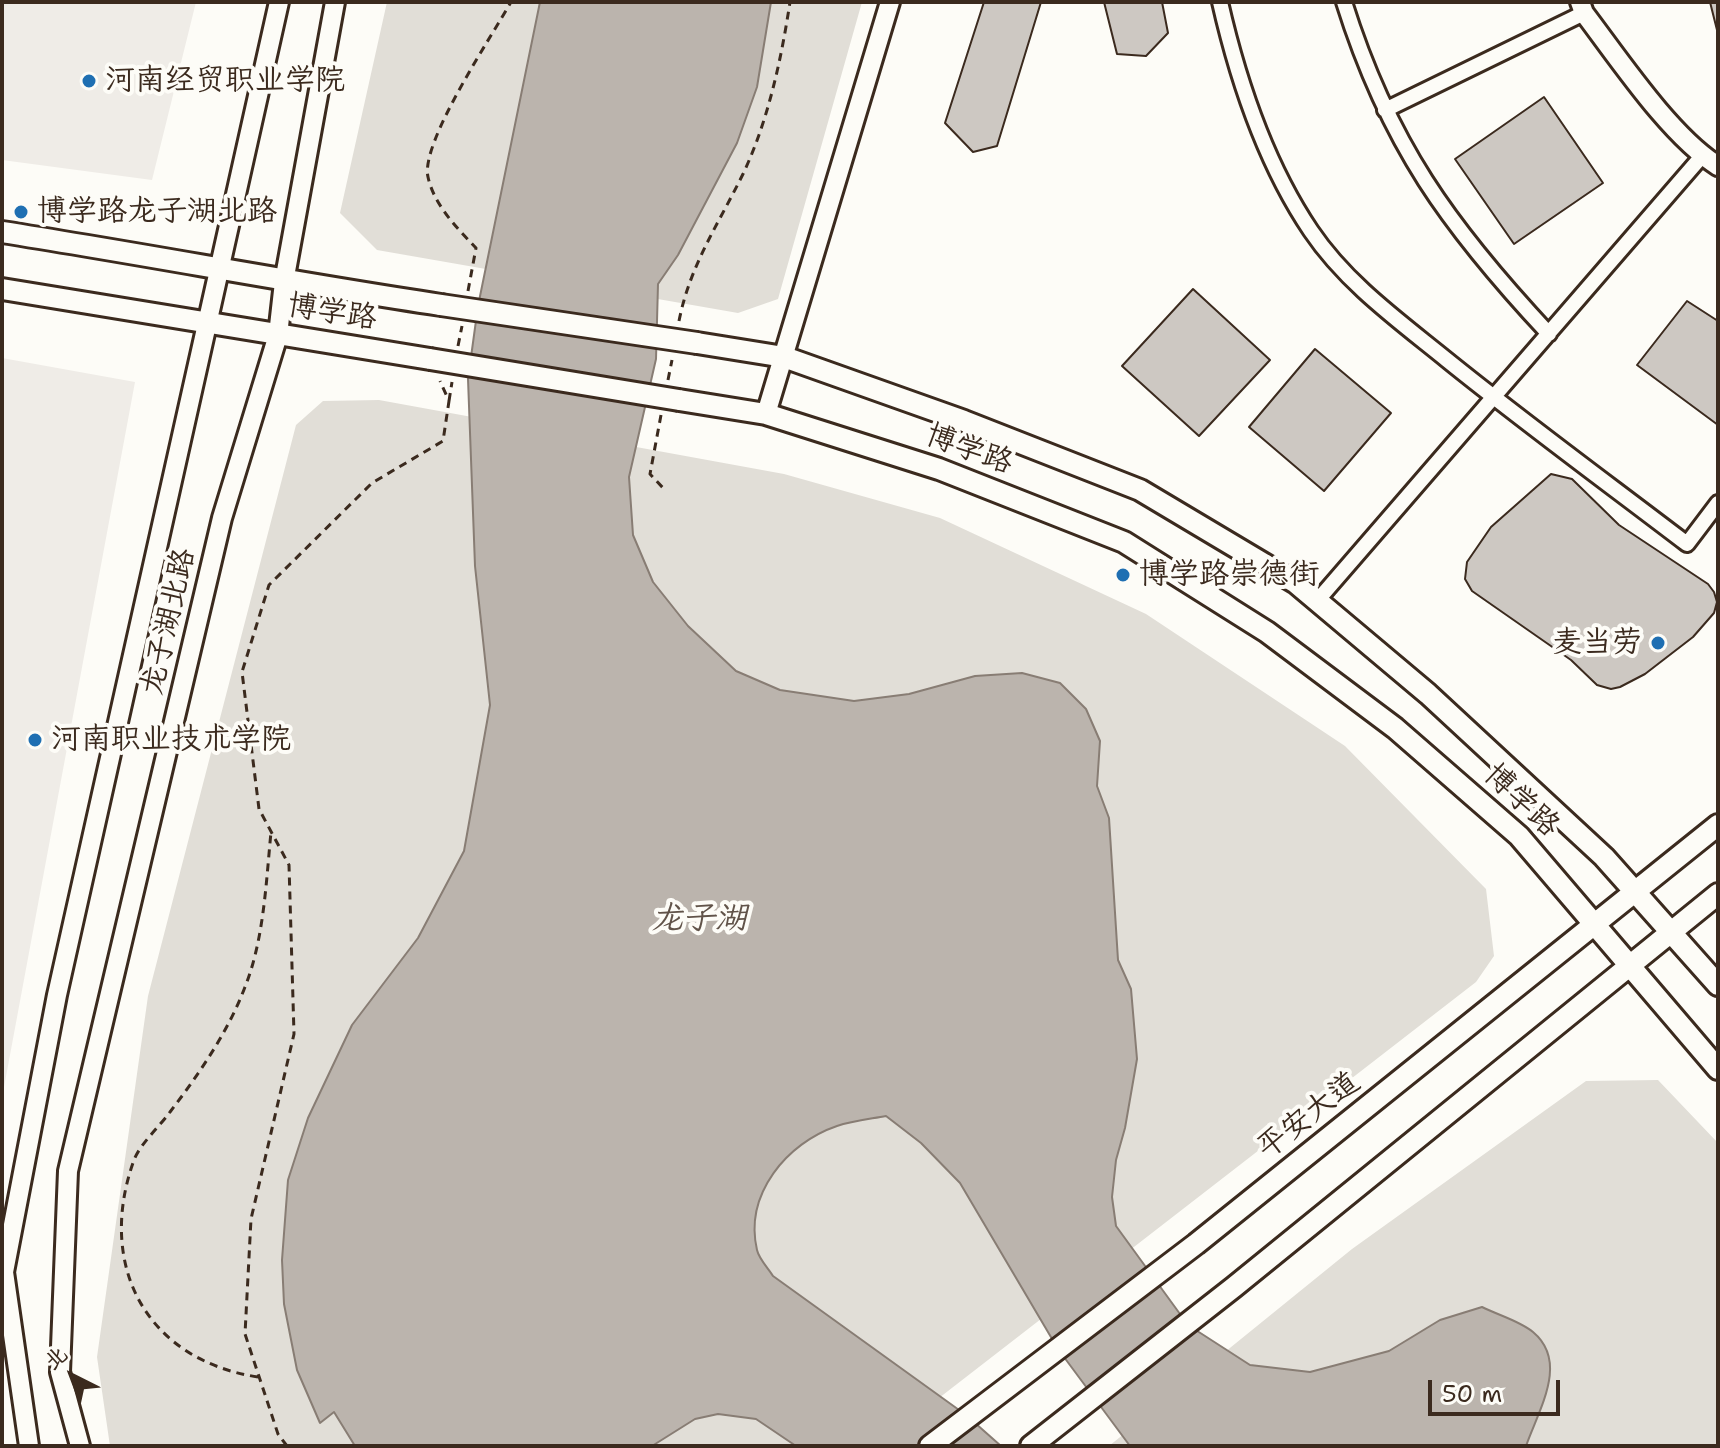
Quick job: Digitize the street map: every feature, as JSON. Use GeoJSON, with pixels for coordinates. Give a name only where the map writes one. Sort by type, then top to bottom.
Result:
{"type":"FeatureCollection","features":[{"type":"Feature","properties":{"kind":"main road","name":"博学路"},"geometry":{"type":"LineString","coordinates":[[2,232],[217,266],[284,282],[784,357],[964,421],[1140,490],[1296,583],[1428,694],[1604,857],[1718,985]]}},
{"type":"Feature","properties":{"kind":"main road","name":"博学路"},"geometry":{"type":"LineString","coordinates":[[2,289],[766,414],[939,469],[1124,542],[1267,632],[1395,728],[1519,836],[1718,1069]]}},
{"type":"Feature","properties":{"kind":"main road","name":"平安大道"},"geometry":{"type":"LineString","coordinates":[[930,1446],[1196,1244],[1718,825]]}},
{"type":"Feature","properties":{"kind":"main road"},"geometry":{"type":"LineString","coordinates":[[1031,1446],[1234,1287],[1718,894]]}},
{"type":"Feature","properties":{"kind":"street","name":"龙子湖北路"},"geometry":{"type":"LineString","coordinates":[[29,1446],[4,1272],[57,995],[217,266],[279,2]]}},
{"type":"Feature","properties":{"kind":"street","name":"龙子湖北路"},"geometry":{"type":"LineString","coordinates":[[80,1446],[60,1372],[68,1171],[222,518],[278,335],[284,282],[335,2]]}},
{"type":"Feature","properties":{"kind":"street"},"geometry":{"type":"LineString","coordinates":[[766,414],[890,2]]}},
{"type":"Feature","properties":{"kind":"street"},"geometry":{"type":"LineString","coordinates":[[1220,2],[1230,49],[1266,151],[1311,232],[1370,298],[1493,398],[1687,544],[1718,503]]}},
{"type":"Feature","properties":{"kind":"street"},"geometry":{"type":"LineString","coordinates":[[1344,2],[1364,66],[1429,191],[1465,242],[1549,334]]}},
{"type":"Feature","properties":{"kind":"street"},"geometry":{"type":"LineString","coordinates":[[1385,110],[1582,8],[1643,89],[1702,156],[1718,166]]}},
{"type":"Feature","properties":{"kind":"street"},"geometry":{"type":"LineString","coordinates":[[1317,601],[1702,156]]}},
{"type":"Feature","properties":{"kind":"path"},"geometry":{"type":"LineString","coordinates":[[468,294],[476,248],[445,214],[427,176],[431,143],[511,2]]}},
{"type":"Feature","properties":{"kind":"path"},"geometry":{"type":"LineString","coordinates":[[678,328],[686,285],[764,123],[790,2]]}},
{"type":"Feature","properties":{"kind":"path"},"geometry":{"type":"LineString","coordinates":[[457,355],[462,325]]}},
{"type":"Feature","properties":{"kind":"path"},"geometry":{"type":"LineString","coordinates":[[664,489],[650,474],[670,396],[672,358]]}},
{"type":"Feature","properties":{"kind":"path"},"geometry":{"type":"LineString","coordinates":[[430,359],[449,401]]}},
{"type":"Feature","properties":{"kind":"path"},"geometry":{"type":"LineString","coordinates":[[287,1446],[278,1434],[245,1334],[251,1219],[294,1034],[289,865],[259,809],[242,672],[269,585],[372,483],[443,441],[454,371]]}},
{"type":"Feature","properties":{"kind":"path"},"geometry":{"type":"LineString","coordinates":[[259,1377],[207,1362],[161,1334],[132,1287],[123,1257],[125,1199],[134,1159],[190,1085],[223,1033],[246,985],[260,928],[271,832]]}},
{"type":"Feature","properties":{"kind":"shaded area","name":"河南经贸职业学院"},"geometry":{"type":"Polygon","coordinates":[[[2,2],[196,2],[152,180],[2,160],[2,2]]]}},
{"type":"Feature","properties":{"kind":"shaded area"},"geometry":{"type":"Polygon","coordinates":[[[387,2],[862,2],[778,299],[738,313],[377,250],[340,213],[387,2]]]}},
{"type":"Feature","properties":{"kind":"shaded area","name":"河南职业技术学院"},"geometry":{"type":"Polygon","coordinates":[[[2,358],[135,382],[2,1098],[2,358]]]}},
{"type":"Feature","properties":{"kind":"shaded area"},"geometry":{"type":"Polygon","coordinates":[[[379,400],[784,474],[940,518],[1146,614],[1345,746],[1486,889],[1494,956],[1476,982],[877,1446],[110,1446],[97,1357],[148,996],[296,425],[323,401],[379,400]]]}},
{"type":"Feature","properties":{"kind":"shaded area"},"geometry":{"type":"Polygon","coordinates":[[[1658,1080],[1718,1143],[1718,1446],[1109,1446],[1352,1249],[1586,1081],[1658,1080]]]}},
{"type":"Feature","properties":{"kind":"water","name":"龙子湖"},"geometry":{"type":"Polygon","coordinates":[[[540,2],[771,2],[757,87],[737,143],[678,255],[658,284],[656,359],[629,477],[633,535],[653,582],[688,626],[736,671],[780,690],[854,701],[909,694],[975,676],[1022,673],[1060,683],[1086,709],[1100,741],[1097,786],[1109,818],[1118,960],[1131,989],[1137,1059],[1116,1160],[1112,1197],[1116,1226],[1188,1325],[1250,1365],[1310,1372],[1389,1351],[1440,1320],[1482,1307],[1522,1325],[1544,1344],[1550,1371],[1543,1402],[1526,1446],[1130,1446],[1058,1349],[960,1183],[921,1143],[886,1116],[837,1126],[819,1134],[786,1158],[773,1173],[757,1209],[755,1229],[758,1253],[773,1276],[966,1415],[1001,1446],[796,1446],[756,1419],[718,1414],[695,1419],[652,1446],[355,1446],[334,1412],[320,1423],[297,1370],[284,1304],[282,1260],[288,1180],[308,1118],[352,1025],[418,938],[464,851],[490,705],[475,566],[468,379],[478,306],[540,2]]]}},
{"type":"Feature","properties":{"kind":"building"},"geometry":{"type":"Polygon","coordinates":[[[984,2],[1041,2],[997,146],[973,152],[945,123],[984,2]]]}},
{"type":"Feature","properties":{"kind":"building"},"geometry":{"type":"Polygon","coordinates":[[[1104,2],[1162,2],[1168,33],[1146,56],[1117,54],[1104,2]]]}},
{"type":"Feature","properties":{"kind":"building"},"geometry":{"type":"Polygon","coordinates":[[[1710,2],[1718,2],[1718,34],[1710,2]]]}},
{"type":"Feature","properties":{"kind":"building"},"geometry":{"type":"Polygon","coordinates":[[[1544,97],[1603,183],[1514,244],[1455,159],[1544,97]]]}},
{"type":"Feature","properties":{"kind":"building"},"geometry":{"type":"Polygon","coordinates":[[[1193,289],[1270,360],[1199,436],[1122,366],[1193,289]]]}},
{"type":"Feature","properties":{"kind":"building"},"geometry":{"type":"Polygon","coordinates":[[[1687,301],[1718,321],[1718,425],[1637,365],[1687,301]]]}},
{"type":"Feature","properties":{"kind":"building"},"geometry":{"type":"Polygon","coordinates":[[[1315,349],[1391,413],[1324,491],[1249,427],[1315,349]]]}},
{"type":"Feature","properties":{"kind":"building"},"geometry":{"type":"Polygon","coordinates":[[[1551,474],[1572,479],[1619,525],[1708,584],[1714,592],[1717,602],[1714,613],[1693,637],[1645,674],[1620,687],[1611,689],[1597,685],[1571,660],[1472,591],[1465,579],[1467,562],[1491,527],[1551,474]]]}},
{"type":"Feature","properties":{"kind":"place","name":"河南经贸职业学院"},"geometry":{"type":"Point","coordinates":[89,81]}},
{"type":"Feature","properties":{"kind":"place","name":"博学路龙子湖北路"},"geometry":{"type":"Point","coordinates":[21,212]}},
{"type":"Feature","properties":{"kind":"place","name":"博学路崇德街"},"geometry":{"type":"Point","coordinates":[1123,575]}},
{"type":"Feature","properties":{"kind":"place","name":"麦当劳"},"geometry":{"type":"Point","coordinates":[1658,643]}},
{"type":"Feature","properties":{"kind":"place","name":"河南职业技术学院"},"geometry":{"type":"Point","coordinates":[35,740]}}]}
